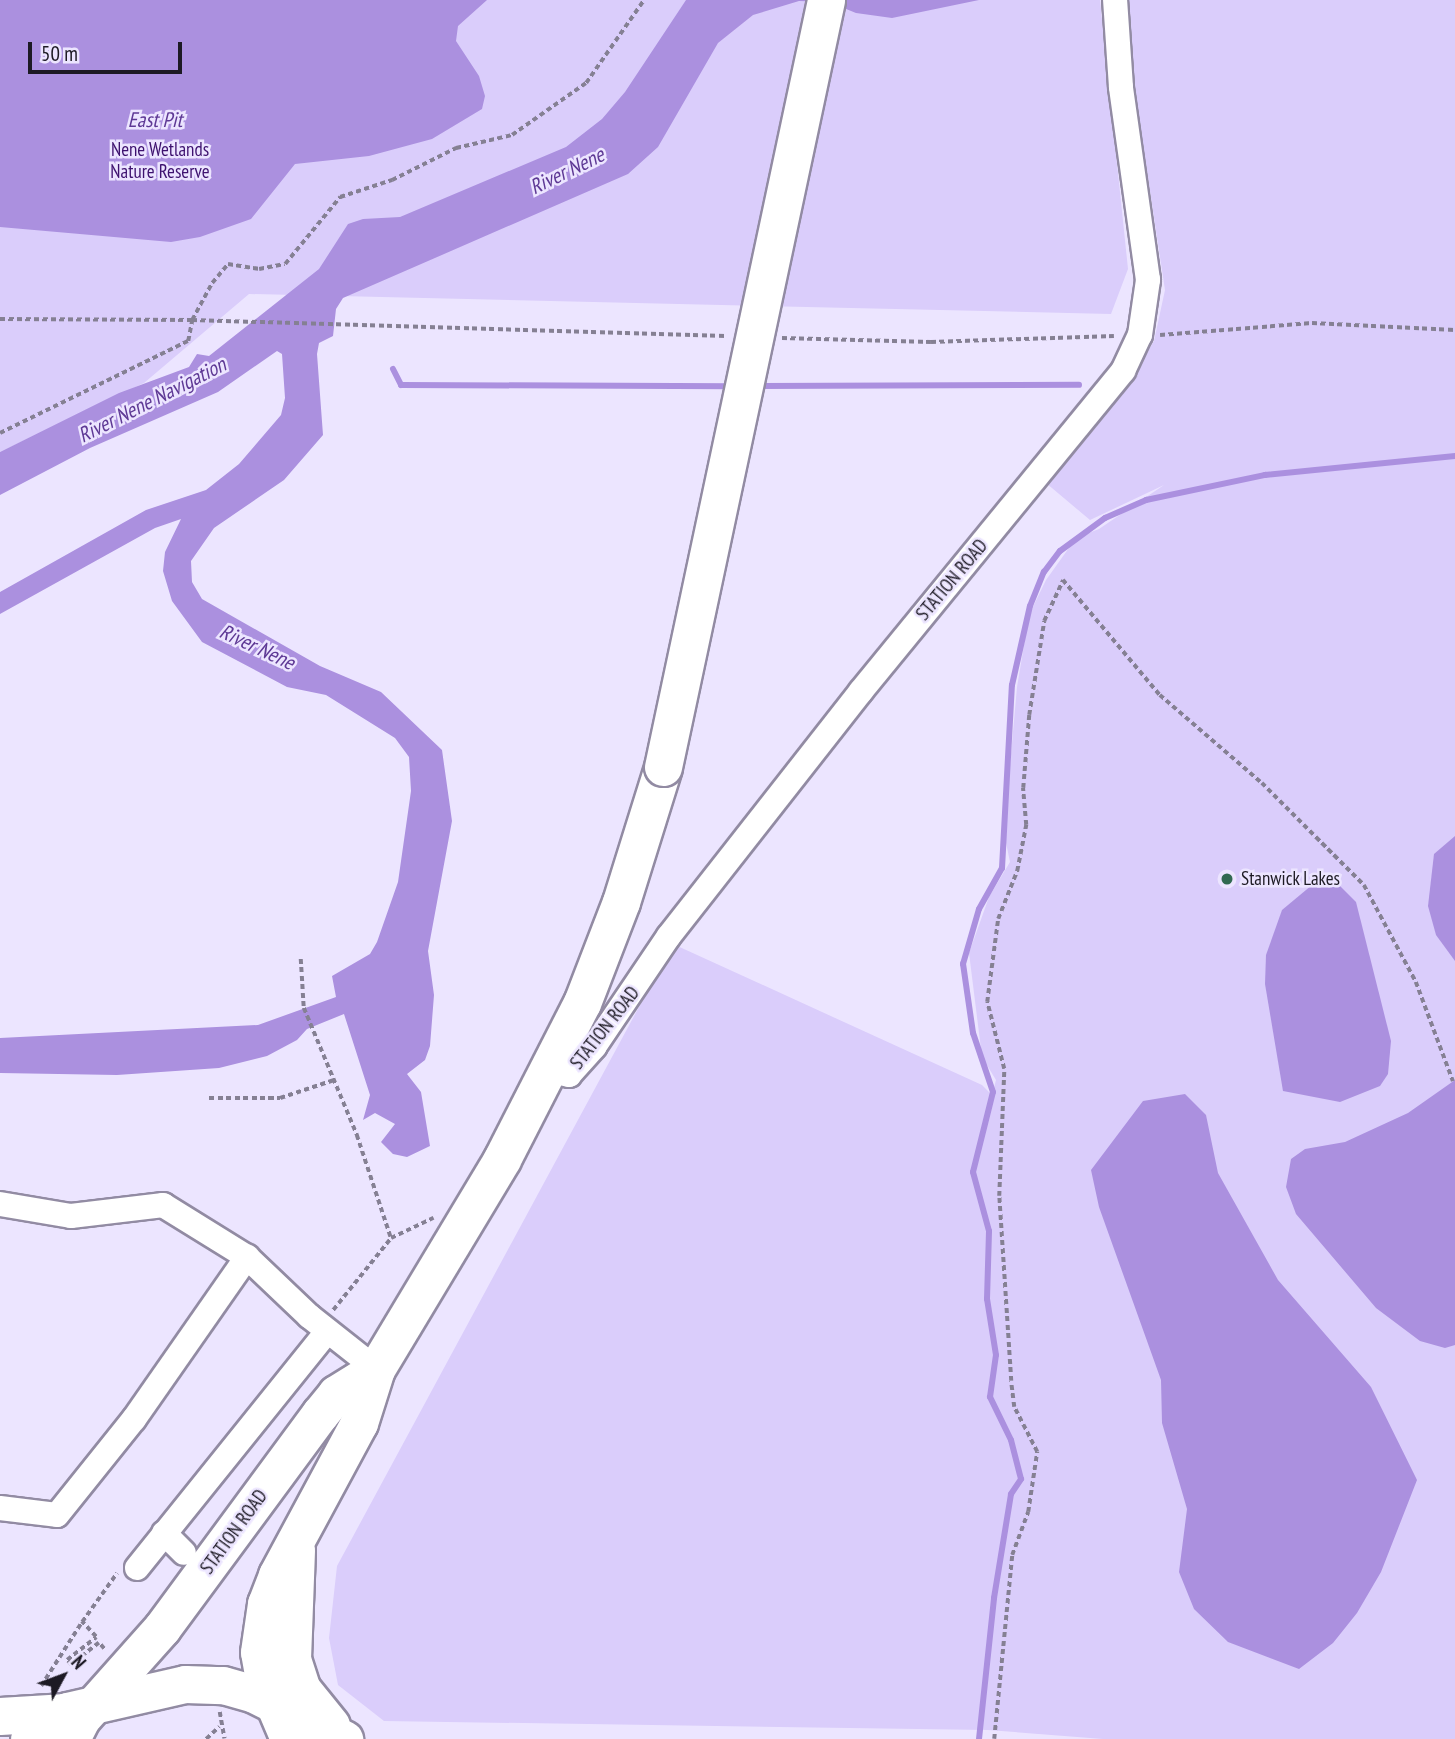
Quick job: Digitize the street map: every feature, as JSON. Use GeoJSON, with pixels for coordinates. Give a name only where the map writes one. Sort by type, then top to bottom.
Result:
{"type":"FeatureCollection","features":[{"type":"Feature","properties":{"kind":"highway","name":"STATION ROAD"},"geometry":{"type":"LineString","coordinates":[[289,1739],[264,1680],[259,1636],[277,1575],[359,1423],[376,1369],[446,1258],[549,1070],[582,1003],[617,914],[663,767],[826,0]]}},
{"type":"Feature","properties":{"kind":"highway","name":"STATION ROAD"},"geometry":{"type":"LineString","coordinates":[[79,1717],[162,1628],[337,1394],[376,1369]]}},
{"type":"Feature","properties":{"kind":"highway"},"geometry":{"type":"LineString","coordinates":[[296,1542],[292,1659],[302,1689],[342,1739]]}},
{"type":"Feature","properties":{"kind":"highway"},"geometry":{"type":"LineString","coordinates":[[29,1739],[79,1717],[185,1684],[223,1685],[274,1703],[342,1739]]}},
{"type":"Feature","properties":{"kind":"highway"},"geometry":{"type":"LineString","coordinates":[[0,1716],[79,1717]]}},
{"type":"Feature","properties":{"kind":"street","name":"STATION ROAD"},"geometry":{"type":"LineString","coordinates":[[549,1070],[569,1075],[594,1047],[677,925],[861,691],[1109,390],[1151,335],[1149,280],[1121,87],[1115,0]]}},
{"type":"Feature","properties":{"kind":"street"},"geometry":{"type":"LineString","coordinates":[[0,1204],[71,1216],[163,1205],[247,1257],[327,1332],[376,1369]]}},
{"type":"Feature","properties":{"kind":"street"},"geometry":{"type":"LineString","coordinates":[[0,1508],[57,1516],[134,1419],[247,1257]]}},
{"type":"Feature","properties":{"kind":"street"},"geometry":{"type":"LineString","coordinates":[[137,1568],[327,1332]]}},
{"type":"Feature","properties":{"kind":"street"},"geometry":{"type":"LineString","coordinates":[[164,1533],[184,1553]]}},
{"type":"Feature","properties":{"kind":"path"},"geometry":{"type":"LineString","coordinates":[[0,433],[188,341],[192,320],[212,283],[228,264],[259,269],[285,264],[340,197],[392,180],[456,148],[512,135],[586,83],[644,0]]}},
{"type":"Feature","properties":{"kind":"path"},"geometry":{"type":"LineString","coordinates":[[0,319],[192,320],[211,323],[358,325]]}},
{"type":"Feature","properties":{"kind":"path"},"geometry":{"type":"LineString","coordinates":[[1151,335],[1312,323],[1455,330]]}},
{"type":"Feature","properties":{"kind":"path"},"geometry":{"type":"LineString","coordinates":[[994,1739],[1012,1555],[1028,1512],[1037,1452],[1014,1407],[1012,1394],[1000,1257],[1004,1069],[987,1002],[998,919],[1017,871],[1026,825],[1023,788],[1029,715],[1044,621],[1063,580],[1160,695],[1262,783],[1364,885],[1416,982],[1440,1058],[1453,1081]]}},
{"type":"Feature","properties":{"kind":"path"},"geometry":{"type":"LineString","coordinates":[[301,959],[304,1009],[334,1080],[391,1238]]}},
{"type":"Feature","properties":{"kind":"path"},"geometry":{"type":"LineString","coordinates":[[209,1098],[280,1098],[334,1080]]}},
{"type":"Feature","properties":{"kind":"path"},"geometry":{"type":"LineString","coordinates":[[41,1686],[82,1622]]}},
{"type":"Feature","properties":{"kind":"path"},"geometry":{"type":"LineString","coordinates":[[96,1637],[67,1660],[71,1665],[99,1643],[104,1649]]}},
{"type":"Feature","properties":{"kind":"path"},"geometry":{"type":"LineString","coordinates":[[220,1708],[219,1727],[225,1739]]}},
{"type":"Feature","properties":{"kind":"path"},"geometry":{"type":"LineString","coordinates":[[206,1739],[219,1727]]}},
{"type":"Feature","properties":{"kind":"green space","name":"Nene Wetlands Nature Reserve"},"geometry":{"type":"Polygon","coordinates":[[[0,0],[1100,0],[1128,269],[1111,314],[249,294],[144,383],[0,452],[0,0]]]}},
{"type":"Feature","properties":{"kind":"green space","name":"Stanwick Lakes"},"geometry":{"type":"Polygon","coordinates":[[[1121,0],[1455,0],[1455,1739],[1103,1739],[988,1730],[384,1721],[338,1685],[329,1638],[337,1566],[673,944],[982,1085],[992,1095],[996,1080],[982,1057],[969,953],[989,897],[1010,862],[1004,833],[1017,687],[1029,615],[1046,580],[1076,538],[1099,529],[1164,485],[1090,520],[1046,483],[1133,375],[1154,341],[1165,290],[1121,0]]]}},
{"type":"Feature","properties":{"kind":"water","name":"East Pit"},"geometry":{"type":"Polygon","coordinates":[[[0,0],[487,0],[458,26],[456,41],[479,76],[485,96],[482,109],[432,139],[369,156],[295,164],[251,219],[200,237],[171,242],[0,227],[0,0]]]}},
{"type":"Feature","properties":{"kind":"water"},"geometry":{"type":"Polygon","coordinates":[[[686,0],[979,0],[892,18],[856,13],[829,2],[799,1],[753,15],[718,43],[658,147],[628,174],[343,298],[336,309],[333,336],[319,343],[317,354],[323,435],[284,480],[214,528],[191,561],[192,582],[202,599],[320,666],[381,692],[442,750],[452,821],[428,951],[434,995],[430,1046],[425,1060],[407,1074],[421,1092],[430,1146],[407,1157],[393,1154],[381,1142],[395,1124],[375,1113],[363,1120],[370,1095],[344,1014],[307,1029],[297,1040],[267,1056],[219,1068],[117,1075],[0,1073],[0,1038],[258,1025],[336,997],[332,976],[370,954],[377,942],[398,882],[411,791],[409,757],[395,738],[326,695],[287,687],[202,642],[172,601],[163,571],[165,552],[181,519],[155,528],[0,614],[0,592],[146,510],[206,490],[239,464],[281,415],[285,398],[282,354],[277,351],[218,392],[90,448],[0,495],[0,452],[119,393],[189,367],[197,354],[209,356],[319,269],[348,224],[363,219],[400,217],[566,147],[602,119],[625,92],[686,0]]]}},
{"type":"Feature","properties":{"kind":"water"},"geometry":{"type":"Polygon","coordinates":[[[1455,836],[1455,961],[1436,935],[1428,906],[1434,854],[1455,836]]]}},
{"type":"Feature","properties":{"kind":"water"},"geometry":{"type":"Polygon","coordinates":[[[1318,880],[1335,881],[1356,902],[1391,1041],[1388,1074],[1380,1086],[1340,1102],[1283,1091],[1265,984],[1266,955],[1282,910],[1318,880]]]}},
{"type":"Feature","properties":{"kind":"water"},"geometry":{"type":"Polygon","coordinates":[[[1455,1080],[1455,1345],[1445,1348],[1420,1341],[1376,1308],[1296,1214],[1286,1187],[1291,1159],[1305,1149],[1345,1142],[1408,1113],[1455,1080]]]}},
{"type":"Feature","properties":{"kind":"water"},"geometry":{"type":"Polygon","coordinates":[[[1185,1094],[1206,1115],[1218,1173],[1278,1280],[1371,1387],[1417,1480],[1381,1572],[1357,1613],[1333,1643],[1299,1669],[1228,1642],[1194,1609],[1179,1572],[1187,1509],[1162,1423],[1161,1380],[1099,1207],[1091,1170],[1143,1101],[1185,1094]]]}},
{"type":"Feature","properties":{"kind":"waterway"},"geometry":{"type":"LineString","coordinates":[[393,369],[401,385],[731,386]]}},
{"type":"Feature","properties":{"kind":"waterway"},"geometry":{"type":"LineString","coordinates":[[756,386],[1079,385]]}},
{"type":"Feature","properties":{"kind":"waterway"},"geometry":{"type":"LineString","coordinates":[[979,1739],[994,1598],[1011,1494],[1021,1479],[1011,1440],[990,1397],[996,1355],[987,1299],[989,1231],[973,1172],[993,1092],[973,1033],[963,964],[979,909],[1002,868],[1012,685],[1030,606],[1044,572],[1060,551],[1105,518],[1146,500],[1265,475],[1455,456]]}},
{"type":"Feature","properties":{"kind":"place","name":"Stanwick Lakes"},"geometry":{"type":"Point","coordinates":[1227,879]}},
{"type":"Feature","properties":{"kind":"water label","name":"River Nene"},"geometry":{"type":"Point","coordinates":[567,171]}},
{"type":"Feature","properties":{"kind":"water label","name":"River Nene Navigation"},"geometry":{"type":"Point","coordinates":[152,400]}},
{"type":"Feature","properties":{"kind":"water label","name":"River Nene"},"geometry":{"type":"Point","coordinates":[257,647]}}]}
